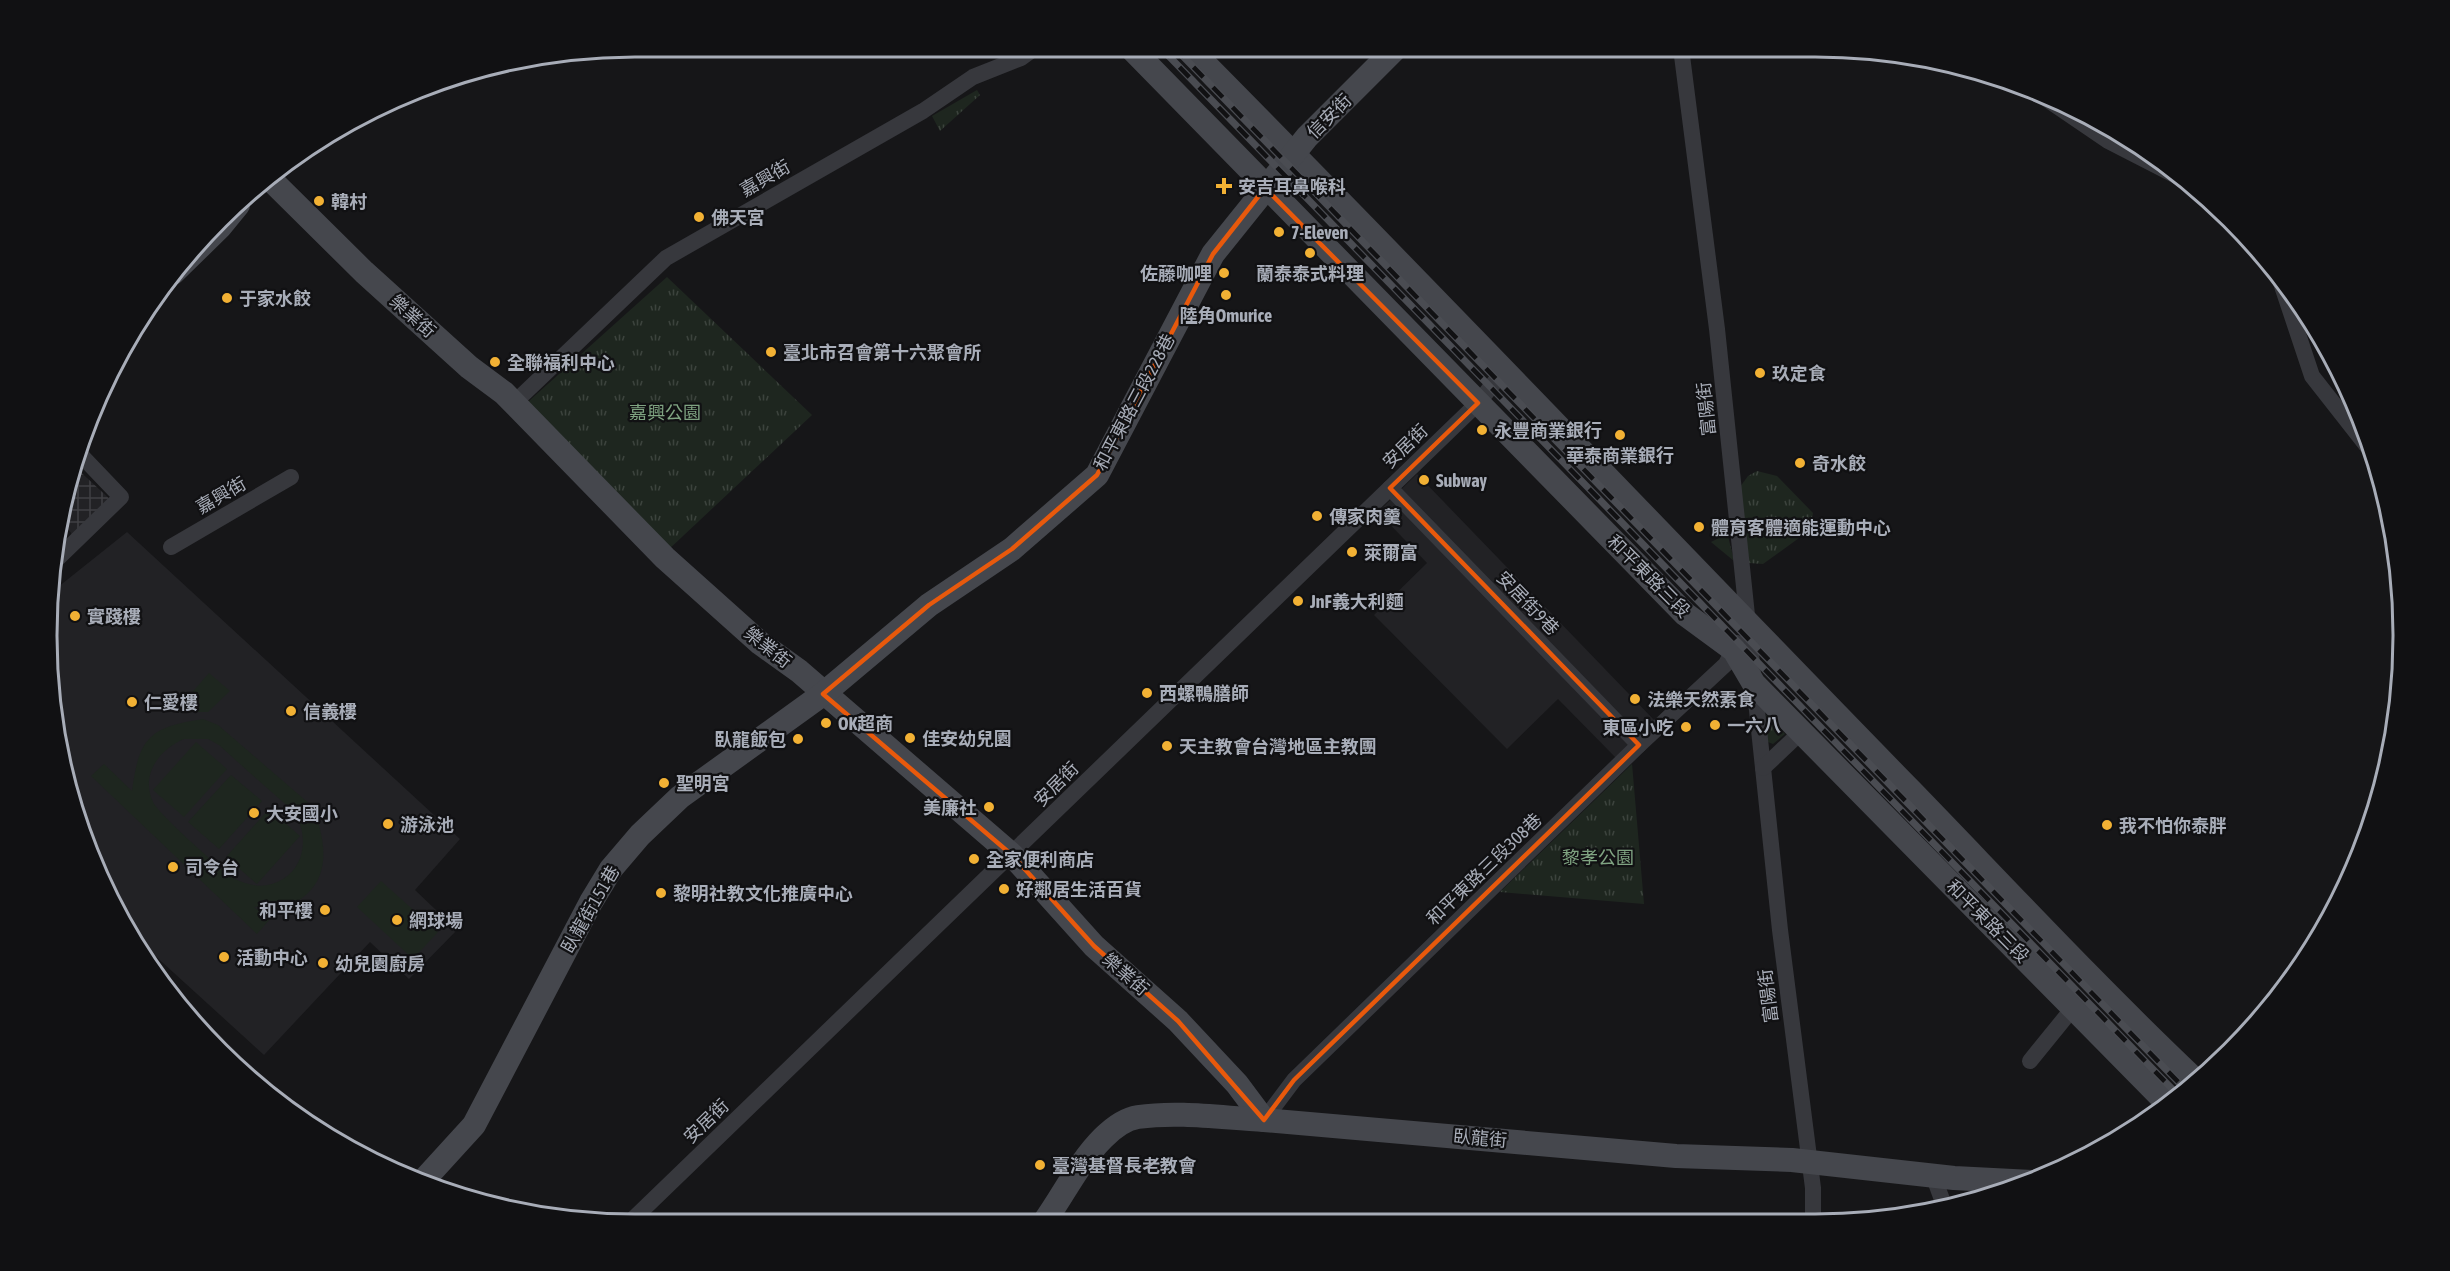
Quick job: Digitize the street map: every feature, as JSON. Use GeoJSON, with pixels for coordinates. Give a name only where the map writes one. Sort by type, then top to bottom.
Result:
{"type":"FeatureCollection","features":[{"type":"Feature","properties":{"kind":"street","name":"嘉興街"},"geometry":{"type":"LineString","coordinates":[[514,403],[666,258],[923,111],[973,77],[1022,57]]}},
{"type":"Feature","properties":{"kind":"street","name":"和平東路三段"},"geometry":{"type":"LineString","coordinates":[[1140,57],[1265,188],[1685,614],[1734,650],[1754,684],[2162,1098]]}},
{"type":"Feature","properties":{"kind":"street","name":"和平東路三段"},"geometry":{"type":"LineString","coordinates":[[1198,57],[1506,369],[1746,622],[2189,1075]]}},
{"type":"Feature","properties":{"kind":"street","name":"信安街"},"geometry":{"type":"LineString","coordinates":[[1265,188],[1294,153],[1387,57]]}},
{"type":"Feature","properties":{"kind":"street","name":"富陽街"},"geometry":{"type":"LineString","coordinates":[[1682,57],[1695,136],[1717,329],[1743,564],[1746,622],[1809,1164],[1813,1214]]}},
{"type":"Feature","properties":{"kind":"street"},"geometry":{"type":"LineString","coordinates":[[2082,124],[2108,141],[2142,158]]}},
{"type":"Feature","properties":{"kind":"street","name":"樂業街"},"geometry":{"type":"LineString","coordinates":[[275,184],[364,272],[469,367],[514,403],[665,558],[760,643],[799,671],[1012,855],[1094,946],[1178,1021],[1237,1084],[1264,1120]]}},
{"type":"Feature","properties":{"kind":"street","name":"和平東路三段228巷"},"geometry":{"type":"LineString","coordinates":[[823,694],[929,605],[1012,549],[1097,475],[1214,254],[1265,188]]}},
{"type":"Feature","properties":{"kind":"street"},"geometry":{"type":"LineString","coordinates":[[2288,303],[2312,376],[2355,431]]}},
{"type":"Feature","properties":{"kind":"street","name":"安居街"},"geometry":{"type":"LineString","coordinates":[[639,1214],[1012,855],[1173,695],[1478,403],[1506,369]]}},
{"type":"Feature","properties":{"kind":"street"},"geometry":{"type":"LineString","coordinates":[[63,553],[121,497],[85,459]]}},
{"type":"Feature","properties":{"kind":"street","name":"嘉興街"},"geometry":{"type":"LineString","coordinates":[[171,547],[291,477]]}},
{"type":"Feature","properties":{"kind":"street","name":"安居街9巷"},"geometry":{"type":"LineString","coordinates":[[1390,488],[1639,744]]}},
{"type":"Feature","properties":{"kind":"street","name":"和平東路三段308巷"},"geometry":{"type":"LineString","coordinates":[[1264,1120],[1294,1080],[1639,744],[1726,664],[1746,622]]}},
{"type":"Feature","properties":{"kind":"street","name":"臥龍街151巷"},"geometry":{"type":"LineString","coordinates":[[428,1175],[474,1125],[611,869],[640,835],[680,797],[823,694]]}},
{"type":"Feature","properties":{"kind":"street"},"geometry":{"type":"LineString","coordinates":[[1763,768],[1801,732]]}},
{"type":"Feature","properties":{"kind":"street"},"geometry":{"type":"LineString","coordinates":[[2030,1061],[2073,1008]]}},
{"type":"Feature","properties":{"kind":"street","name":"臥龍街"},"geometry":{"type":"LineString","coordinates":[[1049,1214],[1086,1158],[1117,1126],[1136,1117],[1203,1116],[1264,1120],[1676,1156],[1792,1160],[1809,1164],[2008,1180]]}},
{"type":"Feature","properties":{"kind":"street"},"geometry":{"type":"LineString","coordinates":[[1933,1175],[1942,1199]]}},
{"type":"Feature","properties":{"kind":"highlighted area"},"geometry":{"type":"Polygon","coordinates":[[[1265,188],[1478,403],[1390,488],[1639,745],[1294,1080],[1264,1120],[1178,1021],[1094,946],[1012,855],[823,694],[929,605],[1012,549],[1097,475],[1213,254],[1265,188]]]}},
{"type":"Feature","properties":{"kind":"shaded area"},"geometry":{"type":"Polygon","coordinates":[[[81,473],[114,503],[75,537],[67,529],[81,473]]]}},
{"type":"Feature","properties":{"kind":"shaded area"},"geometry":{"type":"Polygon","coordinates":[[[1417,474],[1655,721],[1616,758],[1558,699],[1507,749],[1374,615],[1427,563],[1378,512],[1417,474]]]}},
{"type":"Feature","properties":{"kind":"shaded area","name":"大安國小"},"geometry":{"type":"Polygon","coordinates":[[[127,532],[460,839],[415,890],[457,930],[409,979],[370,942],[264,1055],[151,952],[101,857],[77,785],[68,748],[58,673],[59,586],[127,532]]]}},
{"type":"Feature","properties":{"kind":"green space"},"geometry":{"type":"Polygon","coordinates":[[[977,90],[980,95],[940,131],[932,116],[977,90]]]}},
{"type":"Feature","properties":{"kind":"green space","name":"嘉興公園"},"geometry":{"type":"Polygon","coordinates":[[[667,277],[812,415],[667,551],[519,410],[667,277]]]}},
{"type":"Feature","properties":{"kind":"green space"},"geometry":{"type":"Polygon","coordinates":[[[1757,471],[1777,476],[1813,513],[1810,530],[1763,564],[1749,563],[1740,487],[1748,476],[1757,471]]]}},
{"type":"Feature","properties":{"kind":"green space"},"geometry":{"type":"Polygon","coordinates":[[[1727,534],[1728,536],[1734,561],[1711,542],[1727,534]]]}},
{"type":"Feature","properties":{"kind":"green space"},"geometry":{"type":"Polygon","coordinates":[[[209,673],[230,691],[208,712],[175,712],[209,673]]]}},
{"type":"Feature","properties":{"kind":"green space"},"geometry":{"type":"Polygon","coordinates":[[[1767,715],[1785,734],[1773,744],[1768,742],[1764,717],[1767,715]]]}},
{"type":"Feature","properties":{"kind":"green space"},"geometry":{"type":"Polygon","coordinates":[[[203,719],[218,725],[312,806],[320,828],[323,864],[315,885],[302,898],[290,905],[254,907],[270,919],[257,934],[91,776],[104,764],[132,791],[139,758],[150,738],[159,731],[185,722],[203,719]],[[184,739],[175,743],[160,756],[151,772],[149,782],[153,802],[177,828],[231,877],[257,886],[270,885],[283,879],[296,866],[300,858],[303,840],[299,821],[287,805],[219,745],[208,739],[184,739]]]}},
{"type":"Feature","properties":{"kind":"green space"},"geometry":{"type":"Polygon","coordinates":[[[196,742],[227,769],[184,817],[153,790],[196,742]]]}},
{"type":"Feature","properties":{"kind":"green space","name":"黎孝公園"},"geometry":{"type":"Polygon","coordinates":[[[1632,764],[1644,904],[1500,892],[1632,764]]]}},
{"type":"Feature","properties":{"kind":"green space"},"geometry":{"type":"Polygon","coordinates":[[[231,775],[262,801],[219,849],[188,822],[231,775]]]}},
{"type":"Feature","properties":{"kind":"green space"},"geometry":{"type":"Polygon","coordinates":[[[269,809],[300,836],[257,884],[226,857],[269,809]]]}},
{"type":"Feature","properties":{"kind":"green space","name":"網球場"},"geometry":{"type":"Polygon","coordinates":[[[381,881],[438,932],[413,959],[357,907],[381,881]]]}},
{"type":"Feature","properties":{"kind":"railway"},"geometry":{"type":"LineString","coordinates":[[1170,57],[2173,1089]]}},
{"type":"Feature","properties":{"kind":"railway"},"geometry":{"type":"LineString","coordinates":[[1184,57],[2180,1084]]}},
{"type":"Feature","properties":{"kind":"place","name":"安吉耳鼻喉科"},"geometry":{"type":"Point","coordinates":[1224,186]}},
{"type":"Feature","properties":{"kind":"place","name":"韓村"},"geometry":{"type":"Point","coordinates":[319,201]}},
{"type":"Feature","properties":{"kind":"place","name":"佛天宮"},"geometry":{"type":"Point","coordinates":[699,217]}},
{"type":"Feature","properties":{"kind":"place","name":"7-Eleven"},"geometry":{"type":"Point","coordinates":[1279,232]}},
{"type":"Feature","properties":{"kind":"place","name":"蘭泰泰式料理"},"geometry":{"type":"Point","coordinates":[1310,253]}},
{"type":"Feature","properties":{"kind":"place","name":"佐藤咖哩"},"geometry":{"type":"Point","coordinates":[1224,273]}},
{"type":"Feature","properties":{"kind":"place","name":"陸角Omurice"},"geometry":{"type":"Point","coordinates":[1226,295]}},
{"type":"Feature","properties":{"kind":"place","name":"于家水餃"},"geometry":{"type":"Point","coordinates":[227,298]}},
{"type":"Feature","properties":{"kind":"place","name":"臺北市召會第十六聚會所"},"geometry":{"type":"Point","coordinates":[771,352]}},
{"type":"Feature","properties":{"kind":"place","name":"全聯福利中心"},"geometry":{"type":"Point","coordinates":[495,362]}},
{"type":"Feature","properties":{"kind":"place","name":"玖定食"},"geometry":{"type":"Point","coordinates":[1760,373]}},
{"type":"Feature","properties":{"kind":"place","name":"永豐商業銀行"},"geometry":{"type":"Point","coordinates":[1482,430]}},
{"type":"Feature","properties":{"kind":"place","name":"華泰商業銀行"},"geometry":{"type":"Point","coordinates":[1620,435]}},
{"type":"Feature","properties":{"kind":"place","name":"奇水餃"},"geometry":{"type":"Point","coordinates":[1800,463]}},
{"type":"Feature","properties":{"kind":"place","name":"Subway"},"geometry":{"type":"Point","coordinates":[1424,480]}},
{"type":"Feature","properties":{"kind":"place","name":"傳家肉羹"},"geometry":{"type":"Point","coordinates":[1317,516]}},
{"type":"Feature","properties":{"kind":"place","name":"體育客體適能運動中心"},"geometry":{"type":"Point","coordinates":[1699,527]}},
{"type":"Feature","properties":{"kind":"place","name":"萊爾富"},"geometry":{"type":"Point","coordinates":[1352,552]}},
{"type":"Feature","properties":{"kind":"place","name":"JnF義大利麵"},"geometry":{"type":"Point","coordinates":[1298,601]}},
{"type":"Feature","properties":{"kind":"place","name":"實踐樓"},"geometry":{"type":"Point","coordinates":[75,616]}},
{"type":"Feature","properties":{"kind":"place","name":"西螺鴨膳師"},"geometry":{"type":"Point","coordinates":[1147,693]}},
{"type":"Feature","properties":{"kind":"place","name":"法樂天然素食"},"geometry":{"type":"Point","coordinates":[1635,699]}},
{"type":"Feature","properties":{"kind":"place","name":"仁愛樓"},"geometry":{"type":"Point","coordinates":[132,702]}},
{"type":"Feature","properties":{"kind":"place","name":"信義樓"},"geometry":{"type":"Point","coordinates":[291,711]}},
{"type":"Feature","properties":{"kind":"place","name":"OK超商"},"geometry":{"type":"Point","coordinates":[826,723]}},
{"type":"Feature","properties":{"kind":"place","name":"一六八"},"geometry":{"type":"Point","coordinates":[1715,725]}},
{"type":"Feature","properties":{"kind":"place","name":"東區小吃"},"geometry":{"type":"Point","coordinates":[1686,727]}},
{"type":"Feature","properties":{"kind":"place","name":"佳安幼兒園"},"geometry":{"type":"Point","coordinates":[910,738]}},
{"type":"Feature","properties":{"kind":"place","name":"臥龍飯包"},"geometry":{"type":"Point","coordinates":[798,739]}},
{"type":"Feature","properties":{"kind":"place","name":"天主教會台灣地區主教團"},"geometry":{"type":"Point","coordinates":[1167,746]}},
{"type":"Feature","properties":{"kind":"place","name":"聖明宮"},"geometry":{"type":"Point","coordinates":[664,783]}},
{"type":"Feature","properties":{"kind":"place","name":"美廉社"},"geometry":{"type":"Point","coordinates":[989,807]}},
{"type":"Feature","properties":{"kind":"place","name":"大安國小"},"geometry":{"type":"Point","coordinates":[254,813]}},
{"type":"Feature","properties":{"kind":"place","name":"游泳池"},"geometry":{"type":"Point","coordinates":[388,824]}},
{"type":"Feature","properties":{"kind":"place","name":"我不怕你泰胖"},"geometry":{"type":"Point","coordinates":[2107,825]}},
{"type":"Feature","properties":{"kind":"place","name":"全家便利商店"},"geometry":{"type":"Point","coordinates":[974,859]}},
{"type":"Feature","properties":{"kind":"place","name":"司令台"},"geometry":{"type":"Point","coordinates":[173,867]}},
{"type":"Feature","properties":{"kind":"place","name":"好鄰居生活百貨"},"geometry":{"type":"Point","coordinates":[1004,889]}},
{"type":"Feature","properties":{"kind":"place","name":"黎明社教文化推廣中心"},"geometry":{"type":"Point","coordinates":[661,893]}},
{"type":"Feature","properties":{"kind":"place","name":"和平樓"},"geometry":{"type":"Point","coordinates":[325,910]}},
{"type":"Feature","properties":{"kind":"place","name":"網球場"},"geometry":{"type":"Point","coordinates":[397,920]}},
{"type":"Feature","properties":{"kind":"place","name":"活動中心"},"geometry":{"type":"Point","coordinates":[224,957]}},
{"type":"Feature","properties":{"kind":"place","name":"幼兒園廚房"},"geometry":{"type":"Point","coordinates":[323,963]}},
{"type":"Feature","properties":{"kind":"place","name":"臺灣基督長老教會"},"geometry":{"type":"Point","coordinates":[1040,1165]}}]}
